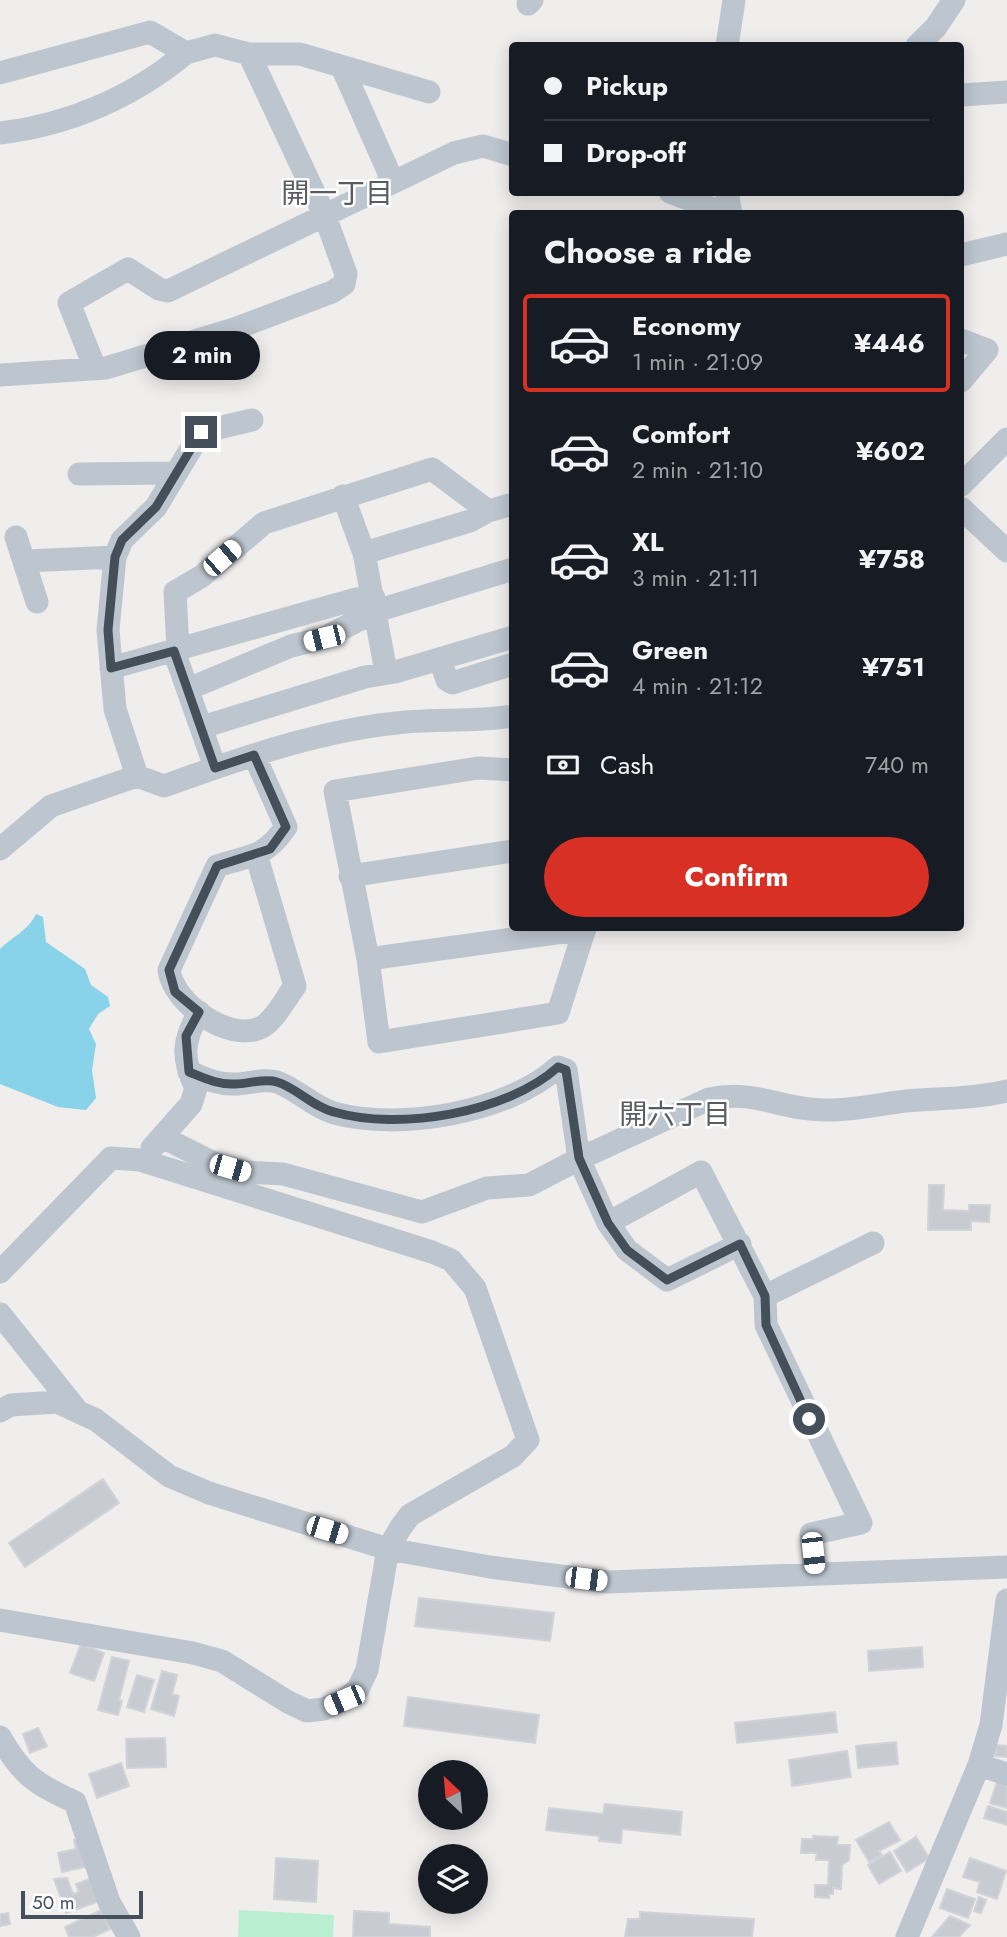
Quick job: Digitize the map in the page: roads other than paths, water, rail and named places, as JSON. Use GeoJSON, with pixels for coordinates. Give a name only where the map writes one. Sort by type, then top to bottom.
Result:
{"type":"FeatureCollection","features":[{"type":"Feature","properties":{"kind":"street"},"geometry":{"type":"LineString","coordinates":[[728,42],[734,0]]}},
{"type":"Feature","properties":{"kind":"street"},"geometry":{"type":"LineString","coordinates":[[920,42],[936,27],[954,0]]}},
{"type":"Feature","properties":{"kind":"street"},"geometry":{"type":"LineString","coordinates":[[0,73],[150,32],[186,53]]}},
{"type":"Feature","properties":{"kind":"street"},"geometry":{"type":"LineString","coordinates":[[0,133],[49,124],[115,101],[155,79],[186,53],[215,45],[249,54],[300,54],[429,92]]}},
{"type":"Feature","properties":{"kind":"street"},"geometry":{"type":"LineString","coordinates":[[0,375],[106,368],[234,329],[332,292],[344,284],[346,274],[325,216],[249,54]]}},
{"type":"Feature","properties":{"kind":"street"},"geometry":{"type":"LineString","coordinates":[[344,69],[393,182]]}},
{"type":"Feature","properties":{"kind":"street"},"geometry":{"type":"LineString","coordinates":[[964,95],[1007,92]]}},
{"type":"Feature","properties":{"kind":"street"},"geometry":{"type":"LineString","coordinates":[[95,368],[69,303],[128,269],[159,289],[168,291],[454,153],[483,146],[509,154]]}},
{"type":"Feature","properties":{"kind":"street"},"geometry":{"type":"LineString","coordinates":[[681,196],[718,210]]}},
{"type":"Feature","properties":{"kind":"street"},"geometry":{"type":"LineString","coordinates":[[964,254],[1007,244]]}},
{"type":"Feature","properties":{"kind":"street"},"geometry":{"type":"LineString","coordinates":[[964,341],[987,350],[964,377]]}},
{"type":"Feature","properties":{"kind":"street"},"geometry":{"type":"LineString","coordinates":[[137,776],[115,709],[108,630],[115,557],[122,540],[156,507],[201,432],[252,420]]}},
{"type":"Feature","properties":{"kind":"street"},"geometry":{"type":"LineString","coordinates":[[964,482],[1007,439]]}},
{"type":"Feature","properties":{"kind":"street"},"geometry":{"type":"LineString","coordinates":[[215,768],[176,650],[176,592],[202,576],[264,523],[432,469],[488,511]]}},
{"type":"Feature","properties":{"kind":"street"},"geometry":{"type":"LineString","coordinates":[[79,474],[174,474]]}},
{"type":"Feature","properties":{"kind":"street"},"geometry":{"type":"LineString","coordinates":[[343,496],[364,553],[386,672]]}},
{"type":"Feature","properties":{"kind":"street"},"geometry":{"type":"LineString","coordinates":[[364,553],[470,521],[488,511],[509,505]]}},
{"type":"Feature","properties":{"kind":"street"},"geometry":{"type":"LineString","coordinates":[[964,511],[1007,551]]}},
{"type":"Feature","properties":{"kind":"street"},"geometry":{"type":"LineString","coordinates":[[16,537],[37,602]]}},
{"type":"Feature","properties":{"kind":"street"},"geometry":{"type":"LineString","coordinates":[[25,561],[115,557]]}},
{"type":"Feature","properties":{"kind":"street"},"geometry":{"type":"LineString","coordinates":[[188,689],[291,646],[324,638],[375,604],[509,570]]}},
{"type":"Feature","properties":{"kind":"street"},"geometry":{"type":"LineString","coordinates":[[111,668],[356,599],[375,604]]}},
{"type":"Feature","properties":{"kind":"street"},"geometry":{"type":"LineString","coordinates":[[202,727],[509,638]]}},
{"type":"Feature","properties":{"kind":"street"},"geometry":{"type":"LineString","coordinates":[[440,659],[447,681],[452,683],[509,665]]}},
{"type":"Feature","properties":{"kind":"street"},"geometry":{"type":"LineString","coordinates":[[0,849],[51,806],[137,776],[164,786],[254,755],[356,729],[406,722],[509,716]]}},
{"type":"Feature","properties":{"kind":"street"},"geometry":{"type":"LineString","coordinates":[[254,755],[286,827],[270,849],[217,866],[169,970],[175,992],[199,1012],[229,1030],[249,1032],[264,1027],[295,986],[256,854]]}},
{"type":"Feature","properties":{"kind":"street"},"geometry":{"type":"LineString","coordinates":[[509,770],[478,768],[335,791],[368,959],[379,1042],[558,1013],[584,931]]}},
{"type":"Feature","properties":{"kind":"street"},"geometry":{"type":"LineString","coordinates":[[350,876],[509,852]]}},
{"type":"Feature","properties":{"kind":"street"},"geometry":{"type":"LineString","coordinates":[[368,959],[564,931]]}},
{"type":"Feature","properties":{"kind":"street"},"geometry":{"type":"LineString","coordinates":[[140,1160],[191,1104],[196,1088],[189,1072],[186,1036],[199,1012]]}},
{"type":"Feature","properties":{"kind":"street"},"geometry":{"type":"LineString","coordinates":[[189,1072],[217,1084],[278,1083],[334,1113],[409,1121],[489,1103],[534,1084],[558,1067],[566,1070],[579,1158],[608,1223],[627,1250],[667,1280],[740,1244]]}},
{"type":"Feature","properties":{"kind":"street"},"geometry":{"type":"LineString","coordinates":[[162,1137],[214,1163],[246,1172],[283,1174],[422,1212],[487,1188],[529,1185],[579,1158],[709,1099],[732,1094],[827,1111],[909,1101],[979,1098],[1007,1091]]}},
{"type":"Feature","properties":{"kind":"street"},"geometry":{"type":"LineString","coordinates":[[0,1272],[111,1158],[140,1160],[432,1252],[451,1260],[475,1288],[527,1440],[513,1456],[410,1515],[388,1549],[367,1670],[358,1689],[344,1700],[324,1709],[307,1710],[297,1706],[222,1661],[193,1653],[0,1620]]}},
{"type":"Feature","properties":{"kind":"street"},"geometry":{"type":"LineString","coordinates":[[608,1223],[701,1172],[765,1296],[766,1325],[861,1523],[811,1534],[815,1572]]}},
{"type":"Feature","properties":{"kind":"street"},"geometry":{"type":"LineString","coordinates":[[765,1296],[873,1242]]}},
{"type":"Feature","properties":{"kind":"street"},"geometry":{"type":"LineString","coordinates":[[0,1314],[76,1409]]}},
{"type":"Feature","properties":{"kind":"street"},"geometry":{"type":"LineString","coordinates":[[0,1411],[11,1405],[57,1402],[96,1420],[169,1476],[209,1493],[388,1549],[490,1567],[608,1582],[815,1572],[1007,1567]]}},
{"type":"Feature","properties":{"kind":"street"},"geometry":{"type":"LineString","coordinates":[[907,1937],[979,1765],[992,1725],[1007,1600]]}},
{"type":"Feature","properties":{"kind":"street"},"geometry":{"type":"LineString","coordinates":[[0,1737],[21,1771],[41,1788],[75,1802],[109,1902],[129,1937]]}},
{"type":"Feature","properties":{"kind":"street"},"geometry":{"type":"LineString","coordinates":[[979,1765],[1007,1774]]}},
{"type":"Feature","properties":{"kind":"water"},"geometry":{"type":"Polygon","coordinates":[[[36,914],[43,917],[46,942],[85,969],[91,985],[108,997],[110,1006],[98,1014],[89,1029],[96,1044],[92,1070],[96,1098],[86,1110],[58,1107],[0,1084],[0,949],[25,929],[36,914]]]}},
{"type":"Feature","properties":{"kind":"district","name":"開一丁目"},"geometry":{"type":"Point","coordinates":[337,193]}},
{"type":"Feature","properties":{"kind":"district","name":"開六丁目"},"geometry":{"type":"Point","coordinates":[675,1114]}}]}
